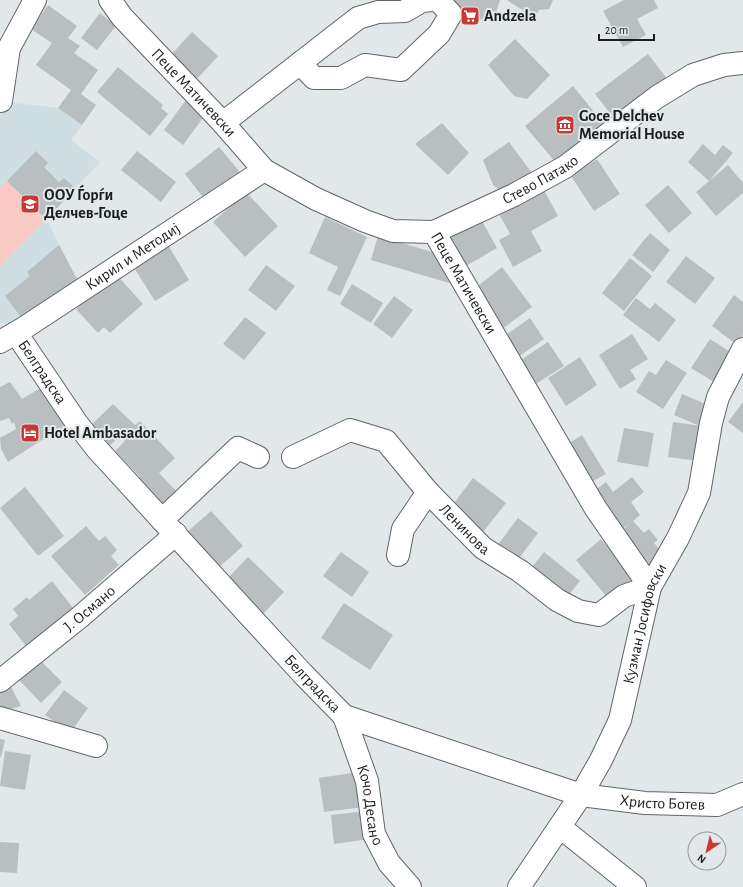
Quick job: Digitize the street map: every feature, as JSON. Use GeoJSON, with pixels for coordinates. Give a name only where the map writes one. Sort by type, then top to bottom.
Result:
{"type":"FeatureCollection","features":[{"type":"Feature","properties":{"kind":"street"},"geometry":{"type":"LineString","coordinates":[[2,101],[10,48],[35,0]]}},
{"type":"Feature","properties":{"kind":"street"},"geometry":{"type":"LineString","coordinates":[[222,123],[358,18],[378,12],[405,11],[422,1],[432,0]]}},
{"type":"Feature","properties":{"kind":"street"},"geometry":{"type":"LineString","coordinates":[[300,63],[314,78],[341,78],[365,65],[401,70],[439,34],[451,14],[438,0]]}},
{"type":"Feature","properties":{"kind":"street","name":"Пеце Матичевски"},"geometry":{"type":"LineString","coordinates":[[116,6],[264,170],[316,199],[365,221],[394,231],[434,232],[596,509],[650,587]]}},
{"type":"Feature","properties":{"kind":"street","name":"Стево Патако"},"geometry":{"type":"LineString","coordinates":[[434,232],[514,194],[565,167],[657,97],[693,75],[724,65],[743,63]]}},
{"type":"Feature","properties":{"kind":"street","name":"Кирил и Методиј"},"geometry":{"type":"LineString","coordinates":[[8,337],[264,170]]}},
{"type":"Feature","properties":{"kind":"street","name":"Белградска"},"geometry":{"type":"LineString","coordinates":[[8,337],[76,422],[169,527],[302,673],[344,716],[581,795]]}},
{"type":"Feature","properties":{"kind":"street","name":"Кузман Јосифовски"},"geometry":{"type":"LineString","coordinates":[[519,887],[581,795],[601,760],[620,720],[650,587],[678,538],[699,493],[711,423],[718,397],[743,349]]}},
{"type":"Feature","properties":{"kind":"street","name":"Ленинова"},"geometry":{"type":"LineString","coordinates":[[293,457],[350,430],[386,440],[428,492],[483,548],[520,571],[557,600],[578,611],[599,615],[624,596],[650,587]]}},
{"type":"Feature","properties":{"kind":"street"},"geometry":{"type":"LineString","coordinates":[[169,527],[238,448],[258,457]]}},
{"type":"Feature","properties":{"kind":"street"},"geometry":{"type":"LineString","coordinates":[[398,555],[403,529],[428,492]]}},
{"type":"Feature","properties":{"kind":"street","name":"Ј. Османо"},"geometry":{"type":"LineString","coordinates":[[0,680],[80,617],[169,527]]}},
{"type":"Feature","properties":{"kind":"street","name":"Кочо Десано"},"geometry":{"type":"LineString","coordinates":[[344,716],[367,781],[374,834],[389,862],[410,887]]}},
{"type":"Feature","properties":{"kind":"street"},"geometry":{"type":"LineString","coordinates":[[0,718],[96,746]]}},
{"type":"Feature","properties":{"kind":"street","name":"Христо Ботев"},"geometry":{"type":"LineString","coordinates":[[581,795],[645,803],[717,805],[743,794]]}},
{"type":"Feature","properties":{"kind":"street"},"geometry":{"type":"LineString","coordinates":[[560,827],[635,887]]}},
{"type":"Feature","properties":{"kind":"shaded area","name":"ООУ Ѓорѓи Делчев-Гоце"},"geometry":{"type":"Polygon","coordinates":[[[0,101],[58,108],[82,125],[71,140],[100,162],[46,219],[77,279],[24,321],[0,324],[0,101]]]}},
{"type":"Feature","properties":{"kind":"shaded area"},"geometry":{"type":"Polygon","coordinates":[[[7,181],[46,219],[0,267],[0,188],[7,181]]]}},
{"type":"Feature","properties":{"kind":"building"},"geometry":{"type":"Polygon","coordinates":[[[454,0],[500,0],[495,15],[487,13],[482,20],[452,2],[454,0]]]}},
{"type":"Feature","properties":{"kind":"building"},"geometry":{"type":"Polygon","coordinates":[[[507,0],[553,0],[549,9],[539,10],[535,18],[507,0]]]}},
{"type":"Feature","properties":{"kind":"building"},"geometry":{"type":"Polygon","coordinates":[[[624,0],[654,0],[658,8],[637,19],[646,35],[623,47],[603,11],[624,0]]]}},
{"type":"Feature","properties":{"kind":"building"},"geometry":{"type":"Polygon","coordinates":[[[48,5],[77,26],[68,38],[80,46],[74,53],[98,70],[81,94],[96,105],[82,125],[58,108],[71,90],[36,65],[52,43],[31,29],[48,5]]]}},
{"type":"Feature","properties":{"kind":"building"},"geometry":{"type":"Polygon","coordinates":[[[100,13],[116,26],[97,50],[81,38],[100,13]]]}},
{"type":"Feature","properties":{"kind":"building"},"geometry":{"type":"Polygon","coordinates":[[[192,32],[218,56],[195,81],[169,57],[192,32]]]}},
{"type":"Feature","properties":{"kind":"building"},"geometry":{"type":"Polygon","coordinates":[[[515,39],[550,75],[527,99],[514,96],[488,65],[515,39]]]}},
{"type":"Feature","properties":{"kind":"building"},"geometry":{"type":"Polygon","coordinates":[[[648,54],[669,81],[616,121],[595,94],[648,54]]]}},
{"type":"Feature","properties":{"kind":"building"},"geometry":{"type":"Polygon","coordinates":[[[118,67],[163,105],[161,108],[168,114],[150,136],[97,92],[118,67]]]}},
{"type":"Feature","properties":{"kind":"building","name":"Goce Delchev Memorial House"},"geometry":{"type":"Polygon","coordinates":[[[573,86],[604,124],[556,163],[525,126],[573,86]]]}},
{"type":"Feature","properties":{"kind":"building"},"geometry":{"type":"Polygon","coordinates":[[[186,100],[205,115],[183,145],[164,130],[186,100]]]}},
{"type":"Feature","properties":{"kind":"building"},"geometry":{"type":"Polygon","coordinates":[[[442,123],[469,153],[448,175],[415,144],[442,123]]]}},
{"type":"Feature","properties":{"kind":"building"},"geometry":{"type":"Polygon","coordinates":[[[509,142],[532,173],[502,192],[493,185],[483,160],[509,142]]]}},
{"type":"Feature","properties":{"kind":"building"},"geometry":{"type":"Polygon","coordinates":[[[703,144],[715,155],[723,145],[733,153],[709,181],[688,162],[703,144]]]}},
{"type":"Feature","properties":{"kind":"building"},"geometry":{"type":"Polygon","coordinates":[[[219,147],[240,172],[205,200],[185,174],[219,147]]]}},
{"type":"Feature","properties":{"kind":"building"},"geometry":{"type":"Polygon","coordinates":[[[36,151],[48,163],[44,167],[59,182],[64,178],[76,189],[46,219],[7,181],[36,151]]]}},
{"type":"Feature","properties":{"kind":"building"},"geometry":{"type":"Polygon","coordinates":[[[137,151],[176,182],[161,202],[121,170],[137,151]]]}},
{"type":"Feature","properties":{"kind":"building"},"geometry":{"type":"Polygon","coordinates":[[[597,159],[620,194],[594,211],[571,176],[597,159]]]}},
{"type":"Feature","properties":{"kind":"building"},"geometry":{"type":"Polygon","coordinates":[[[728,165],[743,183],[743,193],[716,216],[696,192],[728,165]]]}},
{"type":"Feature","properties":{"kind":"building"},"geometry":{"type":"Polygon","coordinates":[[[668,185],[692,213],[669,233],[645,205],[668,185]]]}},
{"type":"Feature","properties":{"kind":"building"},"geometry":{"type":"Polygon","coordinates":[[[544,190],[558,216],[531,231],[542,251],[513,267],[499,240],[510,234],[499,214],[544,190]]]}},
{"type":"Feature","properties":{"kind":"building"},"geometry":{"type":"Polygon","coordinates":[[[246,192],[278,226],[245,257],[213,222],[246,192]]]}},
{"type":"Feature","properties":{"kind":"building"},"geometry":{"type":"Polygon","coordinates":[[[477,212],[497,248],[466,266],[445,231],[477,212]]]}},
{"type":"Feature","properties":{"kind":"building"},"geometry":{"type":"Polygon","coordinates":[[[325,217],[367,237],[340,296],[327,290],[338,267],[309,253],[325,217]]]}},
{"type":"Feature","properties":{"kind":"building"},"geometry":{"type":"Polygon","coordinates":[[[650,233],[670,250],[653,272],[632,255],[650,233]]]}},
{"type":"Feature","properties":{"kind":"building"},"geometry":{"type":"Polygon","coordinates":[[[378,236],[446,256],[452,271],[449,283],[371,260],[378,236]]]}},
{"type":"Feature","properties":{"kind":"building"},"geometry":{"type":"Polygon","coordinates":[[[59,245],[77,279],[24,321],[5,296],[30,276],[27,272],[59,245]]]}},
{"type":"Feature","properties":{"kind":"building"},"geometry":{"type":"Polygon","coordinates":[[[168,245],[189,280],[155,301],[133,266],[168,245]]]}},
{"type":"Feature","properties":{"kind":"building"},"geometry":{"type":"Polygon","coordinates":[[[686,256],[715,278],[695,304],[666,282],[686,256]]]}},
{"type":"Feature","properties":{"kind":"building"},"geometry":{"type":"Polygon","coordinates":[[[630,258],[652,276],[624,311],[602,293],[630,258]]]}},
{"type":"Feature","properties":{"kind":"building"},"geometry":{"type":"Polygon","coordinates":[[[266,265],[295,286],[276,311],[248,290],[266,265]]]}},
{"type":"Feature","properties":{"kind":"building"},"geometry":{"type":"Polygon","coordinates":[[[502,267],[532,307],[502,329],[473,290],[502,267]]]}},
{"type":"Feature","properties":{"kind":"building"},"geometry":{"type":"Polygon","coordinates":[[[115,273],[143,304],[110,333],[104,327],[98,333],[76,309],[115,273]]]}},
{"type":"Feature","properties":{"kind":"building"},"geometry":{"type":"Polygon","coordinates":[[[352,284],[383,303],[371,323],[340,304],[352,284]]]}},
{"type":"Feature","properties":{"kind":"building"},"geometry":{"type":"Polygon","coordinates":[[[734,295],[743,302],[743,335],[736,344],[712,326],[734,295]]]}},
{"type":"Feature","properties":{"kind":"building"},"geometry":{"type":"Polygon","coordinates":[[[394,296],[413,310],[392,338],[373,324],[394,296]]]}},
{"type":"Feature","properties":{"kind":"building"},"geometry":{"type":"Polygon","coordinates":[[[636,298],[650,309],[655,303],[676,320],[659,342],[623,315],[636,298]]]}},
{"type":"Feature","properties":{"kind":"building"},"geometry":{"type":"Polygon","coordinates":[[[245,317],[266,333],[244,360],[223,344],[245,317]]]}},
{"type":"Feature","properties":{"kind":"building"},"geometry":{"type":"Polygon","coordinates":[[[530,318],[544,339],[514,360],[499,340],[530,318]]]}},
{"type":"Feature","properties":{"kind":"building"},"geometry":{"type":"Polygon","coordinates":[[[632,334],[648,359],[630,370],[636,379],[620,389],[599,355],[632,334]]]}},
{"type":"Feature","properties":{"kind":"building"},"geometry":{"type":"Polygon","coordinates":[[[710,339],[732,353],[714,382],[691,368],[710,339]]]}},
{"type":"Feature","properties":{"kind":"building"},"geometry":{"type":"Polygon","coordinates":[[[548,342],[564,366],[528,389],[513,365],[548,342]]]}},
{"type":"Feature","properties":{"kind":"building"},"geometry":{"type":"Polygon","coordinates":[[[580,357],[597,385],[566,406],[548,378],[580,357]]]}},
{"type":"Feature","properties":{"kind":"building"},"geometry":{"type":"Polygon","coordinates":[[[666,360],[687,373],[663,409],[636,392],[649,371],[656,375],[666,360]]]}},
{"type":"Feature","properties":{"kind":"building","name":"Hotel Ambasador"},"geometry":{"type":"Polygon","coordinates":[[[10,382],[22,399],[44,386],[68,423],[8,462],[1,449],[0,438],[16,429],[14,422],[12,424],[9,418],[0,421],[0,387],[10,382]]]}},
{"type":"Feature","properties":{"kind":"building"},"geometry":{"type":"Polygon","coordinates":[[[682,394],[708,405],[700,426],[674,415],[682,394]]]}},
{"type":"Feature","properties":{"kind":"building"},"geometry":{"type":"Polygon","coordinates":[[[743,402],[743,433],[728,422],[743,402]]]}},
{"type":"Feature","properties":{"kind":"building"},"geometry":{"type":"Polygon","coordinates":[[[113,404],[135,425],[140,421],[175,458],[159,473],[182,497],[165,515],[134,483],[140,477],[115,451],[125,441],[120,436],[104,451],[85,431],[113,404]]]}},
{"type":"Feature","properties":{"kind":"building"},"geometry":{"type":"Polygon","coordinates":[[[673,422],[702,426],[699,461],[668,457],[673,422]]]}},
{"type":"Feature","properties":{"kind":"building"},"geometry":{"type":"Polygon","coordinates":[[[624,428],[654,433],[648,467],[617,462],[624,428]]]}},
{"type":"Feature","properties":{"kind":"building"},"geometry":{"type":"Polygon","coordinates":[[[582,435],[606,474],[586,485],[563,447],[582,435]]]}},
{"type":"Feature","properties":{"kind":"building"},"geometry":{"type":"Polygon","coordinates":[[[632,477],[644,492],[631,502],[640,515],[633,521],[644,533],[649,529],[658,540],[654,543],[666,557],[650,570],[618,534],[629,524],[619,531],[590,494],[606,482],[613,492],[632,477]]]}},
{"type":"Feature","properties":{"kind":"building"},"geometry":{"type":"Polygon","coordinates":[[[473,478],[506,503],[483,532],[451,507],[473,478]]]}},
{"type":"Feature","properties":{"kind":"building"},"geometry":{"type":"Polygon","coordinates":[[[25,487],[64,536],[38,556],[0,508],[25,487]]]}},
{"type":"Feature","properties":{"kind":"building"},"geometry":{"type":"Polygon","coordinates":[[[211,511],[243,546],[218,568],[186,533],[211,511]]]}},
{"type":"Feature","properties":{"kind":"building"},"geometry":{"type":"Polygon","coordinates":[[[518,518],[538,533],[517,561],[497,546],[518,518]]]}},
{"type":"Feature","properties":{"kind":"building"},"geometry":{"type":"Polygon","coordinates":[[[86,526],[99,541],[105,536],[117,550],[111,556],[119,565],[85,595],[51,556],[86,526]]]}},
{"type":"Feature","properties":{"kind":"building"},"geometry":{"type":"Polygon","coordinates":[[[601,539],[636,581],[611,602],[576,560],[601,539]]]}},
{"type":"Feature","properties":{"kind":"building"},"geometry":{"type":"Polygon","coordinates":[[[341,552],[369,572],[352,597],[323,576],[341,552]]]}},
{"type":"Feature","properties":{"kind":"building"},"geometry":{"type":"Polygon","coordinates":[[[544,552],[580,581],[563,602],[528,572],[544,552]]]}},
{"type":"Feature","properties":{"kind":"building"},"geometry":{"type":"Polygon","coordinates":[[[248,557],[284,592],[263,614],[227,579],[248,557]]]}},
{"type":"Feature","properties":{"kind":"building"},"geometry":{"type":"Polygon","coordinates":[[[52,581],[80,617],[33,655],[9,624],[18,616],[13,609],[27,597],[29,600],[52,581]]]}},
{"type":"Feature","properties":{"kind":"building"},"geometry":{"type":"Polygon","coordinates":[[[344,603],[393,635],[370,670],[321,638],[344,603]]]}},
{"type":"Feature","properties":{"kind":"building"},"geometry":{"type":"Polygon","coordinates":[[[40,660],[62,682],[41,703],[19,680],[40,660]]]}},
{"type":"Feature","properties":{"kind":"building"},"geometry":{"type":"Polygon","coordinates":[[[10,685],[21,706],[0,712],[0,690],[10,685]]]}},
{"type":"Feature","properties":{"kind":"building"},"geometry":{"type":"Polygon","coordinates":[[[64,690],[88,708],[70,733],[45,715],[64,690]]]}},
{"type":"Feature","properties":{"kind":"building"},"geometry":{"type":"Polygon","coordinates":[[[0,739],[5,740],[1,757],[0,757],[0,739]]]}},
{"type":"Feature","properties":{"kind":"building"},"geometry":{"type":"Polygon","coordinates":[[[5,751],[31,755],[25,790],[0,786],[5,751]]]}},
{"type":"Feature","properties":{"kind":"building"},"geometry":{"type":"Polygon","coordinates":[[[358,772],[364,807],[324,812],[319,778],[358,772]]]}},
{"type":"Feature","properties":{"kind":"building"},"geometry":{"type":"Polygon","coordinates":[[[367,811],[370,839],[334,844],[331,815],[367,811]]]}},
{"type":"Feature","properties":{"kind":"building"},"geometry":{"type":"Polygon","coordinates":[[[0,842],[19,843],[17,873],[0,872],[0,842]]]}},
{"type":"Feature","properties":{"kind":"place","name":"Andzela"},"geometry":{"type":"Point","coordinates":[470,16]}},
{"type":"Feature","properties":{"kind":"place","name":"Goce Delchev Memorial House"},"geometry":{"type":"Point","coordinates":[565,125]}},
{"type":"Feature","properties":{"kind":"place","name":"ООУ Ѓорѓи Делчев-Гоце"},"geometry":{"type":"Point","coordinates":[30,204]}},
{"type":"Feature","properties":{"kind":"place","name":"Hotel Ambasador"},"geometry":{"type":"Point","coordinates":[30,433]}}]}
